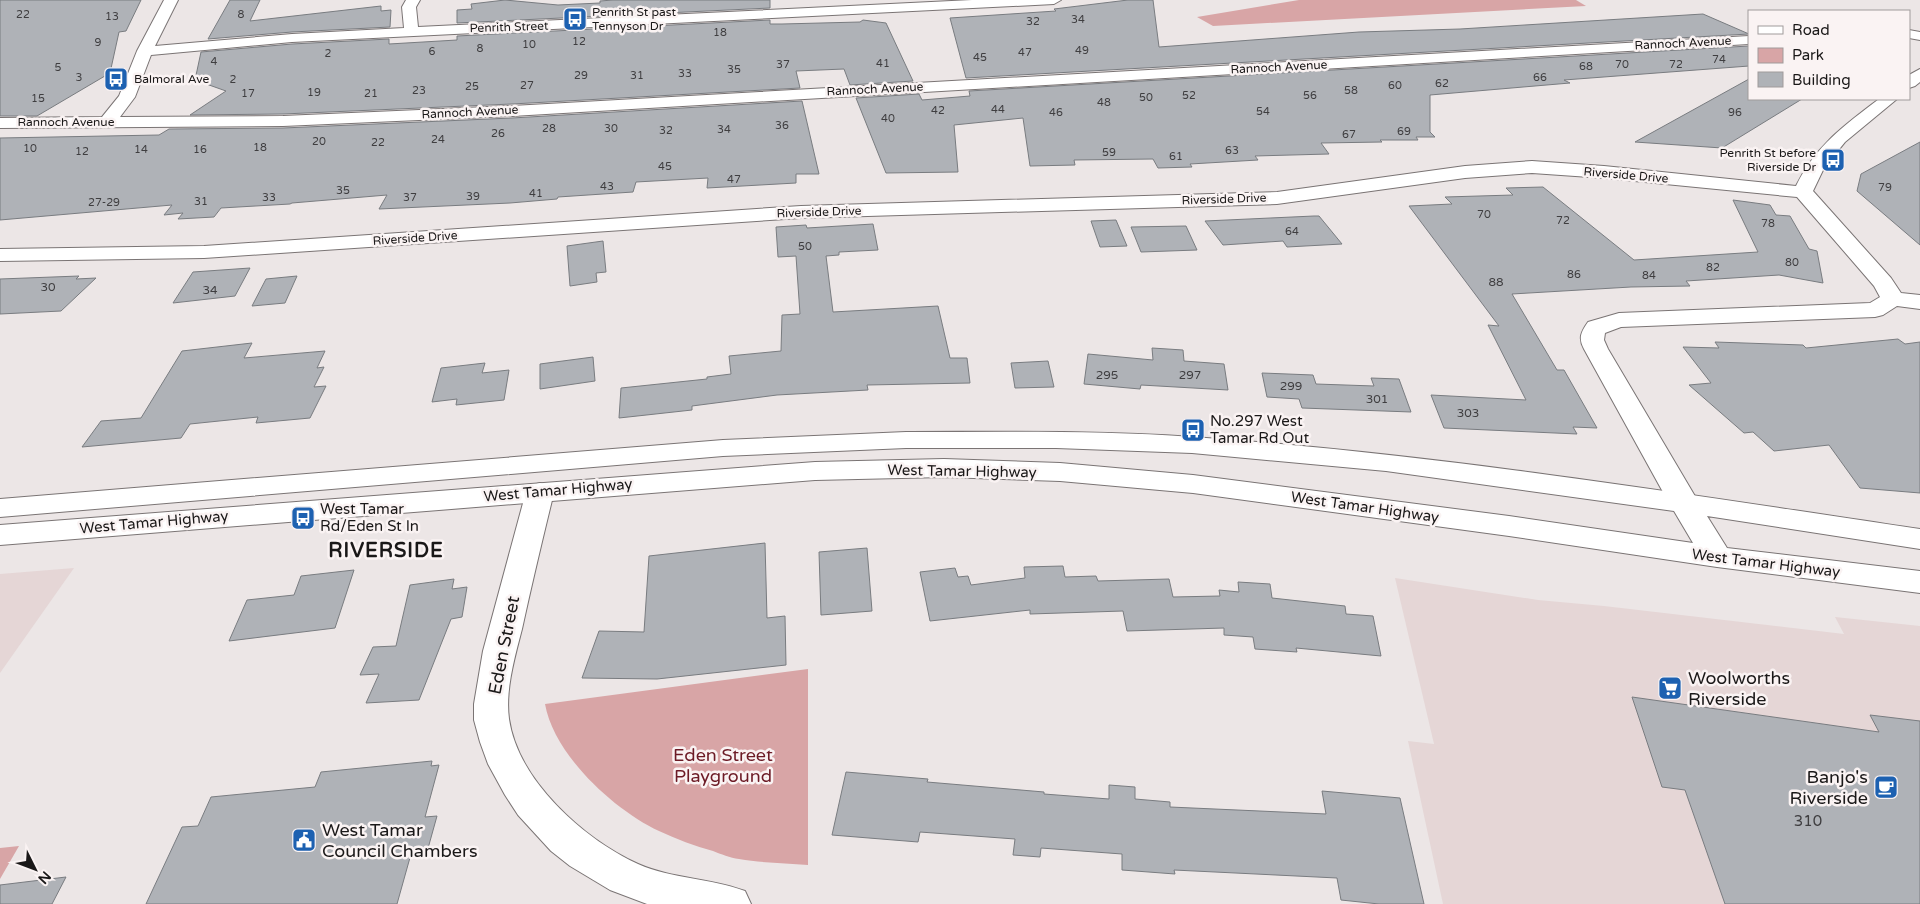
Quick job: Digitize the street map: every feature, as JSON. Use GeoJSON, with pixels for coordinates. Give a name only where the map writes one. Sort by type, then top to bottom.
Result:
{"type":"FeatureCollection","features":[{"type":"Feature","properties":{"kind":"main road"},"geometry":{"type":"LineString","coordinates":[[107,122],[127,96],[144,51],[171,0]]}},
{"type":"Feature","properties":{"kind":"main road"},"geometry":{"type":"LineString","coordinates":[[411,31],[410,7],[413,0]]}},
{"type":"Feature","properties":{"kind":"main road","name":"Penrith Street"},"geometry":{"type":"LineString","coordinates":[[144,51],[292,38],[411,31],[823,13],[1054,0]]}},
{"type":"Feature","properties":{"kind":"main road","name":"Rannoch Avenue"},"geometry":{"type":"LineString","coordinates":[[0,123],[283,121],[492,112],[1748,40]]}},
{"type":"Feature","properties":{"kind":"main road"},"geometry":{"type":"LineString","coordinates":[[1910,82],[1920,74]]}},
{"type":"Feature","properties":{"kind":"main road"},"geometry":{"type":"LineString","coordinates":[[1888,100],[1839,138],[1815,166],[1803,192],[1883,284],[1893,299]]}},
{"type":"Feature","properties":{"kind":"main road","name":"Riverside Drive"},"geometry":{"type":"LineString","coordinates":[[0,255],[204,252],[801,212],[1277,198],[1465,172],[1532,167],[1604,172],[1803,192]]}},
{"type":"Feature","properties":{"kind":"main road"},"geometry":{"type":"LineString","coordinates":[[1717,557],[1596,349],[1592,341],[1592,333],[1596,327],[1606,322],[1636,318],[1875,310],[1893,299],[1920,302]]}},
{"type":"Feature","properties":{"kind":"main road","name":"West Tamar Highway"},"geometry":{"type":"LineString","coordinates":[[0,508],[723,448],[900,440],[981,439],[1192,445],[1386,462],[1684,503],[1920,539]]}},
{"type":"Feature","properties":{"kind":"main road","name":"West Tamar Highway"},"geometry":{"type":"LineString","coordinates":[[0,535],[815,471],[944,468],[1060,472],[1193,484],[1509,526],[1717,557],[1920,582]]}},
{"type":"Feature","properties":{"kind":"main road","name":"Eden Street"},"geometry":{"type":"LineString","coordinates":[[540,492],[494,674],[491,719],[503,757],[518,785],[541,813],[565,839],[591,858],[625,877],[669,892],[730,904]]}},
{"type":"Feature","properties":{"kind":"shaded area"},"geometry":{"type":"Polygon","coordinates":[[[74,568],[0,673],[0,574],[74,568]]]}},
{"type":"Feature","properties":{"kind":"shaded area","name":"Woolworths Riverside"},"geometry":{"type":"Polygon","coordinates":[[[1395,578],[1538,600],[1844,634],[1835,617],[1920,626],[1920,904],[1443,904],[1408,741],[1434,744],[1395,578]]]}},
{"type":"Feature","properties":{"kind":"green space"},"geometry":{"type":"Polygon","coordinates":[[[1299,0],[1576,0],[1586,6],[1213,26],[1197,17],[1299,0]]]}},
{"type":"Feature","properties":{"kind":"green space","name":"Eden Street Playground"},"geometry":{"type":"Polygon","coordinates":[[[808,669],[808,865],[732,858],[679,840],[642,822],[606,795],[588,779],[573,761],[560,742],[545,704],[808,669]]]}},
{"type":"Feature","properties":{"kind":"green space"},"geometry":{"type":"Polygon","coordinates":[[[19,846],[0,879],[0,848],[19,846]]]}},
{"type":"Feature","properties":{"kind":"building"},"geometry":{"type":"Polygon","coordinates":[[[0,0],[141,0],[126,31],[119,32],[110,73],[37,116],[0,116],[0,0]]]}},
{"type":"Feature","properties":{"kind":"building"},"geometry":{"type":"Polygon","coordinates":[[[230,0],[260,0],[250,21],[381,6],[381,11],[391,10],[390,27],[208,39],[230,0]]]}},
{"type":"Feature","properties":{"kind":"building"},"geometry":{"type":"Polygon","coordinates":[[[505,0],[558,5],[600,3],[600,1],[613,0],[770,0],[770,8],[457,23],[457,10],[472,9],[471,4],[505,0]]]}},
{"type":"Feature","properties":{"kind":"building"},"geometry":{"type":"Polygon","coordinates":[[[1128,0],[1153,0],[1159,47],[1359,32],[1460,29],[1703,14],[1748,34],[966,78],[950,18],[1056,11],[1054,9],[1128,0]]]}},
{"type":"Feature","properties":{"kind":"building"},"geometry":{"type":"Polygon","coordinates":[[[770,20],[770,24],[860,22],[863,20],[886,23],[913,81],[850,85],[844,69],[796,71],[800,88],[512,104],[283,114],[190,115],[226,91],[195,80],[201,52],[292,44],[389,39],[389,44],[457,40],[457,36],[770,20]]]}},
{"type":"Feature","properties":{"kind":"building"},"geometry":{"type":"Polygon","coordinates":[[[1748,46],[1748,66],[1564,80],[1570,83],[1430,95],[1430,132],[1435,137],[1416,137],[1418,140],[1380,140],[1382,142],[1321,143],[1329,154],[1255,156],[1258,160],[1190,164],[1192,167],[1158,168],[1153,159],[1074,160],[1075,165],[1030,166],[1023,118],[954,125],[958,172],[886,173],[856,98],[919,94],[922,100],[970,96],[969,91],[1748,46]]]}},
{"type":"Feature","properties":{"kind":"building"},"geometry":{"type":"Polygon","coordinates":[[[1748,80],[1748,100],[1800,100],[1722,148],[1635,142],[1748,80]]]}},
{"type":"Feature","properties":{"kind":"building"},"geometry":{"type":"Polygon","coordinates":[[[802,101],[819,174],[796,174],[796,183],[707,188],[708,178],[636,182],[633,192],[558,197],[557,199],[510,203],[379,209],[387,195],[221,208],[214,217],[178,219],[183,213],[164,215],[172,205],[0,220],[0,138],[159,135],[169,129],[283,128],[512,118],[802,101]]]}},
{"type":"Feature","properties":{"kind":"building"},"geometry":{"type":"Polygon","coordinates":[[[1920,142],[1920,245],[1857,191],[1861,174],[1920,142]]]}},
{"type":"Feature","properties":{"kind":"building"},"geometry":{"type":"Polygon","coordinates":[[[1543,187],[1634,260],[1758,252],[1733,200],[1770,205],[1776,215],[1790,216],[1809,249],[1817,251],[1823,283],[1779,275],[1686,281],[1690,286],[1631,287],[1512,294],[1557,370],[1564,370],[1597,428],[1573,427],[1577,434],[1444,428],[1431,395],[1526,400],[1488,325],[1499,326],[1409,206],[1452,204],[1445,197],[1513,195],[1506,188],[1543,187]]]}},
{"type":"Feature","properties":{"kind":"building"},"geometry":{"type":"Polygon","coordinates":[[[1319,216],[1342,244],[1287,247],[1283,241],[1223,245],[1205,221],[1319,216]]]}},
{"type":"Feature","properties":{"kind":"building"},"geometry":{"type":"Polygon","coordinates":[[[1116,220],[1127,246],[1100,247],[1091,221],[1116,220]]]}},
{"type":"Feature","properties":{"kind":"building"},"geometry":{"type":"Polygon","coordinates":[[[873,224],[878,250],[839,252],[839,255],[826,256],[833,312],[938,306],[950,358],[967,358],[970,383],[867,385],[868,390],[777,395],[692,406],[692,410],[619,418],[621,388],[707,379],[707,377],[731,374],[729,356],[781,351],[782,315],[800,314],[796,256],[778,257],[776,227],[806,225],[807,228],[873,224]]]}},
{"type":"Feature","properties":{"kind":"building"},"geometry":{"type":"Polygon","coordinates":[[[1186,226],[1197,250],[1141,252],[1131,227],[1186,226]]]}},
{"type":"Feature","properties":{"kind":"building"},"geometry":{"type":"Polygon","coordinates":[[[603,241],[606,272],[596,273],[597,282],[570,286],[567,246],[603,241]]]}},
{"type":"Feature","properties":{"kind":"building"},"geometry":{"type":"Polygon","coordinates":[[[250,268],[235,296],[173,303],[193,272],[250,268]]]}},
{"type":"Feature","properties":{"kind":"building"},"geometry":{"type":"Polygon","coordinates":[[[79,276],[76,279],[96,278],[61,311],[0,314],[0,279],[79,276]]]}},
{"type":"Feature","properties":{"kind":"building"},"geometry":{"type":"Polygon","coordinates":[[[297,276],[285,303],[252,306],[266,279],[297,276]]]}},
{"type":"Feature","properties":{"kind":"building"},"geometry":{"type":"Polygon","coordinates":[[[1898,339],[1905,344],[1920,342],[1920,493],[1860,488],[1829,445],[1774,451],[1753,432],[1744,433],[1689,385],[1711,383],[1683,347],[1719,348],[1715,342],[1803,345],[1806,348],[1898,339]]]}},
{"type":"Feature","properties":{"kind":"building"},"geometry":{"type":"Polygon","coordinates":[[[252,343],[244,358],[325,351],[317,368],[324,367],[314,387],[326,386],[310,418],[256,423],[258,417],[190,424],[181,438],[82,447],[101,421],[141,418],[182,351],[252,343]]]}},
{"type":"Feature","properties":{"kind":"building"},"geometry":{"type":"Polygon","coordinates":[[[1152,348],[1183,350],[1184,361],[1224,364],[1228,390],[1141,385],[1140,389],[1084,384],[1088,354],[1153,360],[1152,348]]]}},
{"type":"Feature","properties":{"kind":"building"},"geometry":{"type":"Polygon","coordinates":[[[593,357],[595,381],[540,389],[540,364],[593,357]]]}},
{"type":"Feature","properties":{"kind":"building"},"geometry":{"type":"Polygon","coordinates":[[[1048,361],[1054,387],[1015,388],[1011,363],[1048,361]]]}},
{"type":"Feature","properties":{"kind":"building"},"geometry":{"type":"Polygon","coordinates":[[[485,363],[482,373],[509,370],[504,400],[456,405],[457,399],[432,402],[441,368],[485,363]]]}},
{"type":"Feature","properties":{"kind":"building"},"geometry":{"type":"Polygon","coordinates":[[[1262,373],[1313,375],[1316,384],[1374,386],[1371,378],[1399,379],[1411,412],[1302,408],[1299,399],[1267,397],[1262,373]]]}},
{"type":"Feature","properties":{"kind":"building"},"geometry":{"type":"Polygon","coordinates":[[[765,543],[767,618],[785,616],[786,665],[657,679],[582,678],[599,631],[644,632],[649,556],[765,543]]]}},
{"type":"Feature","properties":{"kind":"building"},"geometry":{"type":"Polygon","coordinates":[[[867,548],[872,611],[821,615],[819,552],[867,548]]]}},
{"type":"Feature","properties":{"kind":"building"},"geometry":{"type":"Polygon","coordinates":[[[1063,566],[1065,577],[1096,576],[1098,581],[1169,579],[1173,597],[1220,596],[1219,590],[1239,592],[1238,582],[1270,584],[1272,598],[1345,606],[1346,614],[1373,616],[1381,656],[1296,648],[1297,652],[1255,649],[1253,637],[1224,635],[1224,628],[1127,631],[1123,611],[1030,614],[1030,610],[930,621],[920,572],[955,568],[958,577],[968,576],[971,585],[1025,578],[1024,567],[1063,566]]]}},
{"type":"Feature","properties":{"kind":"building"},"geometry":{"type":"Polygon","coordinates":[[[354,570],[335,628],[229,641],[247,600],[294,595],[301,576],[354,570]]]}},
{"type":"Feature","properties":{"kind":"building"},"geometry":{"type":"Polygon","coordinates":[[[454,579],[452,589],[467,587],[462,617],[451,619],[419,700],[366,703],[379,674],[360,675],[373,647],[396,646],[410,585],[454,579]]]}},
{"type":"Feature","properties":{"kind":"building"},"geometry":{"type":"Polygon","coordinates":[[[1632,697],[1879,732],[1870,715],[1920,721],[1920,904],[1725,904],[1685,790],[1662,787],[1632,697]]]}},
{"type":"Feature","properties":{"kind":"building","name":"West Tamar Council Chambers"},"geometry":{"type":"Polygon","coordinates":[[[432,761],[431,766],[439,765],[425,817],[437,816],[427,852],[411,854],[397,904],[146,904],[182,827],[198,826],[211,797],[315,787],[321,772],[432,761]]]}},
{"type":"Feature","properties":{"kind":"building"},"geometry":{"type":"Polygon","coordinates":[[[846,772],[928,779],[927,782],[1109,799],[1109,785],[1135,787],[1135,799],[1170,802],[1170,807],[1326,814],[1322,791],[1400,798],[1424,904],[1379,904],[1341,900],[1337,878],[1174,870],[1175,874],[1122,870],[1122,854],[1041,848],[1040,857],[1013,855],[1015,839],[920,832],[918,842],[832,835],[846,772]]]}},
{"type":"Feature","properties":{"kind":"building"},"geometry":{"type":"Polygon","coordinates":[[[66,877],[52,904],[0,904],[0,885],[66,877]]]}},
{"type":"Feature","properties":{"kind":"place","name":"Penrith St past Tennyson Dr"},"geometry":{"type":"Point","coordinates":[575,19]}},
{"type":"Feature","properties":{"kind":"place","name":"Balmoral Ave"},"geometry":{"type":"Point","coordinates":[116,79]}},
{"type":"Feature","properties":{"kind":"place","name":"Penrith St before Riverside Dr"},"geometry":{"type":"Point","coordinates":[1833,160]}},
{"type":"Feature","properties":{"kind":"place","name":"No.297 West Tamar Rd Out"},"geometry":{"type":"Point","coordinates":[1193,430]}},
{"type":"Feature","properties":{"kind":"place","name":"West Tamar Rd/Eden St In"},"geometry":{"type":"Point","coordinates":[303,518]}},
{"type":"Feature","properties":{"kind":"place","name":"Woolworths Riverside"},"geometry":{"type":"Point","coordinates":[1670,688]}},
{"type":"Feature","properties":{"kind":"place","name":"Banjo's Riverside"},"geometry":{"type":"Point","coordinates":[1886,787]}},
{"type":"Feature","properties":{"kind":"place","name":"West Tamar Council Chambers"},"geometry":{"type":"Point","coordinates":[304,840]}},
{"type":"Feature","properties":{"kind":"district","name":"RIVERSIDE"},"geometry":{"type":"Point","coordinates":[386,551]}}]}
